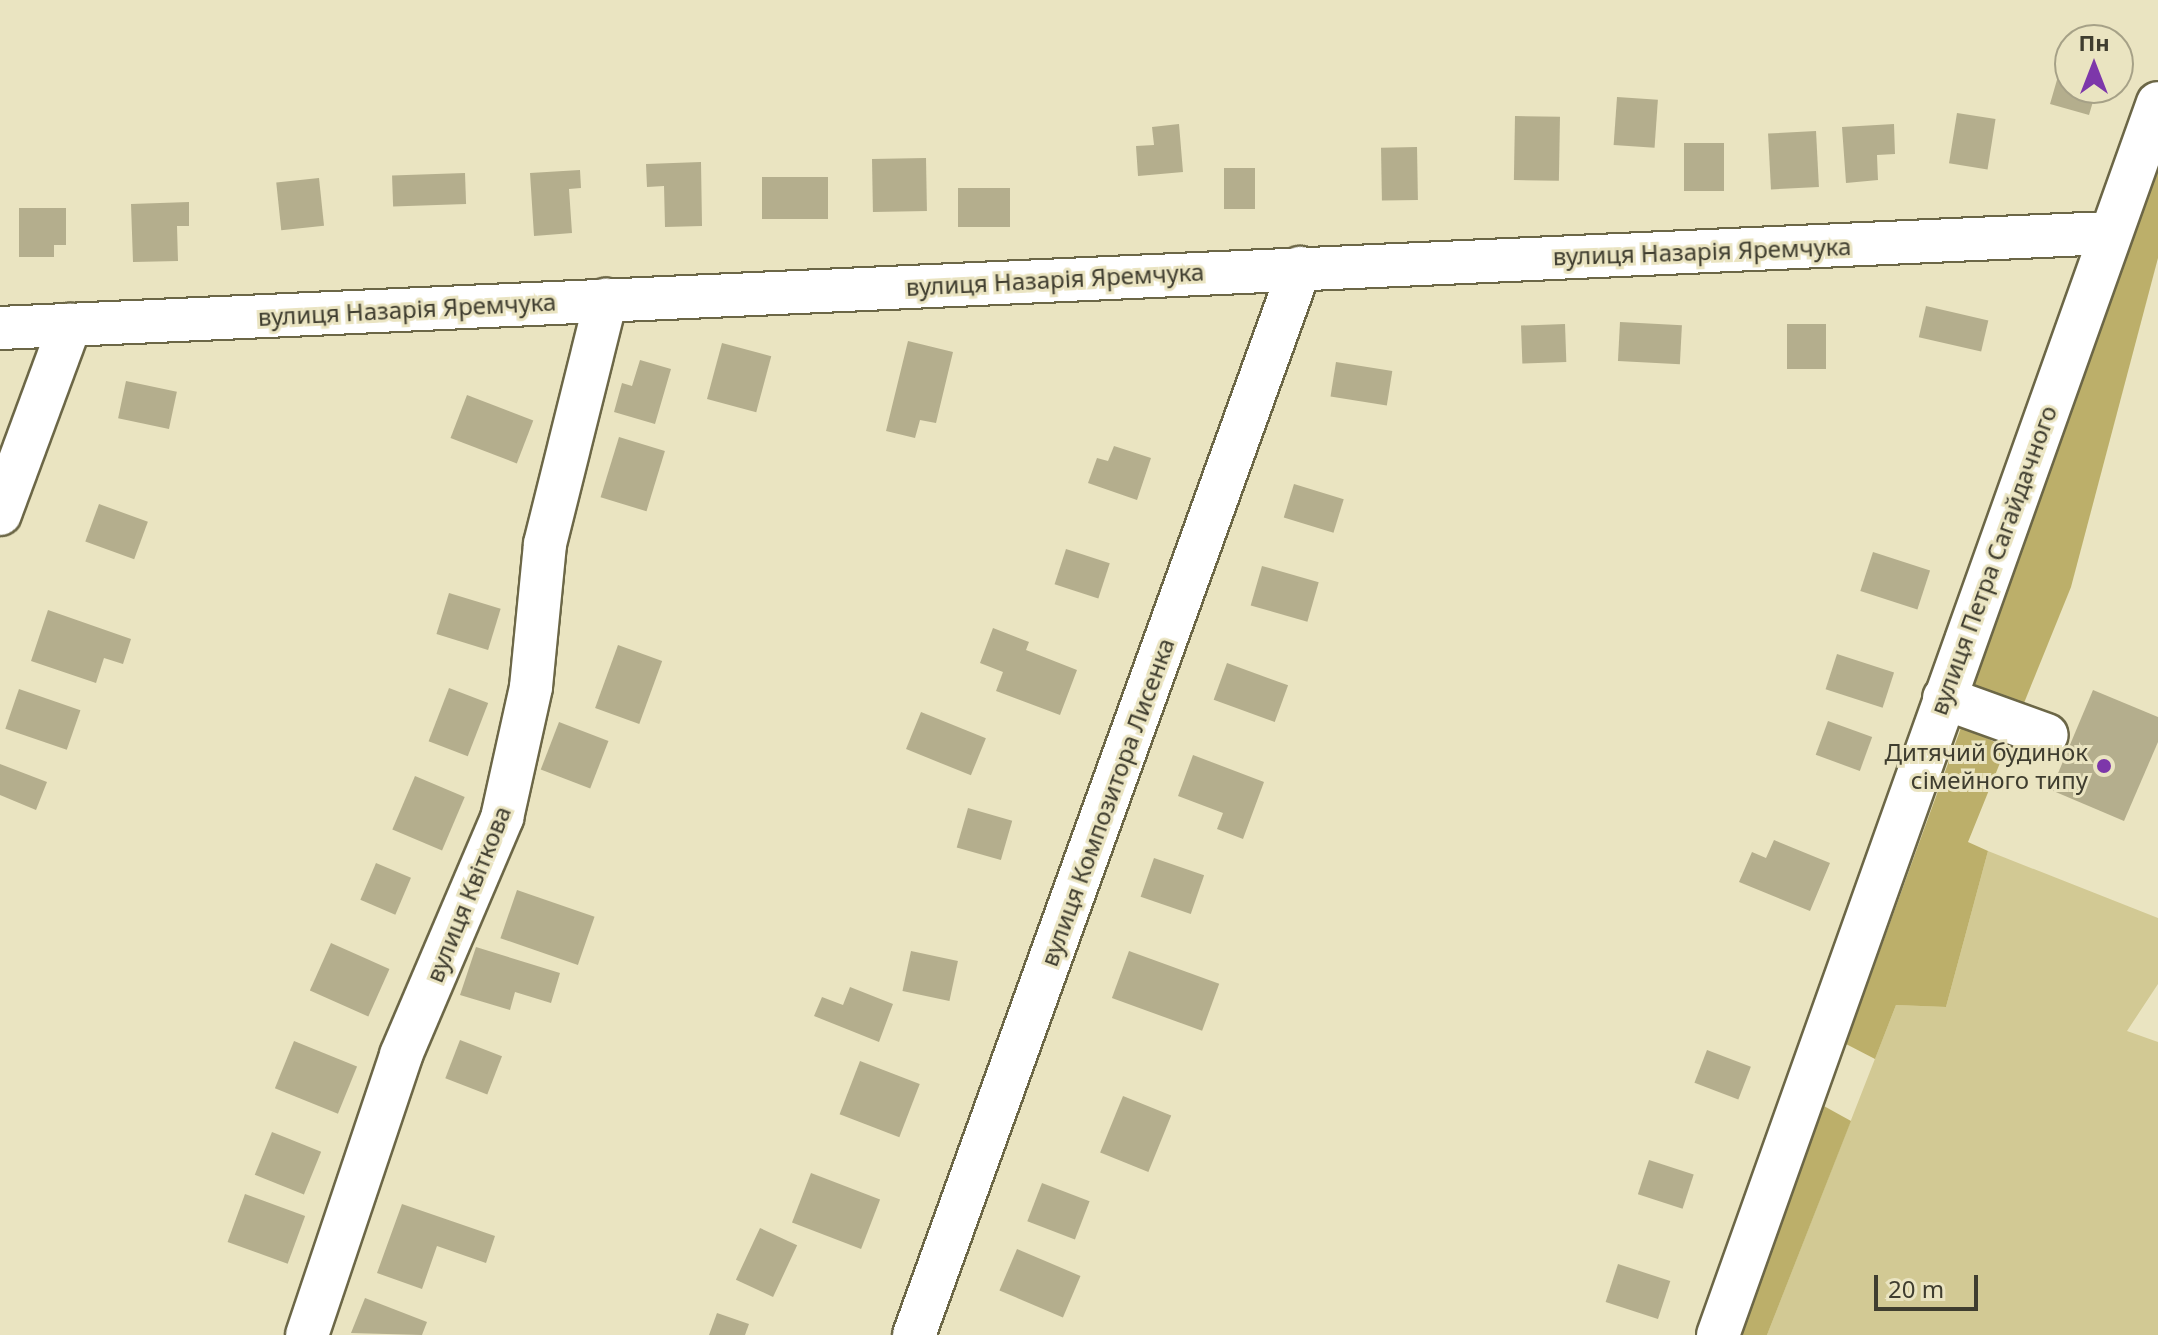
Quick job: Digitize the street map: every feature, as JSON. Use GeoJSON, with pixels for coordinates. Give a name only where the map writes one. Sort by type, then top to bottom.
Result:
{"type":"FeatureCollection","features":[{"type":"Feature","properties":{"kind":"street","name":"вулиця Петра Сагайдачного"},"geometry":{"type":"LineString","coordinates":[[1718,1335],[2158,103]]}},
{"type":"Feature","properties":{"kind":"street","name":"вулиця Назарія Яремчука"},"geometry":{"type":"LineString","coordinates":[[0,328],[2110,233]]}},
{"type":"Feature","properties":{"kind":"street","name":"вулиця Композитора Лисенка"},"geometry":{"type":"LineString","coordinates":[[914,1335],[1300,268]]}},
{"type":"Feature","properties":{"kind":"street","name":"вулиця Квіткова"},"geometry":{"type":"LineString","coordinates":[[307,1335],[401,1055],[502,818],[531,687],[545,544],[606,299]]}},
{"type":"Feature","properties":{"kind":"street"},"geometry":{"type":"LineString","coordinates":[[0,514],[70,325]]}},
{"type":"Feature","properties":{"kind":"street"},"geometry":{"type":"LineString","coordinates":[[1944,698],[2047,735]]}},
{"type":"Feature","properties":{"kind":"shaded area"},"geometry":{"type":"Polygon","coordinates":[[[2158,157],[2158,258],[2071,587],[2022,708],[1972,689],[2158,157]]]}},
{"type":"Feature","properties":{"kind":"shaded area"},"geometry":{"type":"Polygon","coordinates":[[[1962,725],[2006,748],[1968,842],[1988,851],[1946,1007],[1896,1005],[1875,1059],[1846,1044],[1962,725]]]}},
{"type":"Feature","properties":{"kind":"shaded area"},"geometry":{"type":"Polygon","coordinates":[[[1988,851],[2158,918],[2158,984],[2127,1031],[2158,1042],[2158,1335],[1767,1335],[1896,1005],[1946,1007],[1988,851]]]}},
{"type":"Feature","properties":{"kind":"shaded area"},"geometry":{"type":"Polygon","coordinates":[[[1822,1105],[1851,1121],[1767,1335],[1741,1335],[1822,1105]]]}},
{"type":"Feature","properties":{"kind":"building"},"geometry":{"type":"Polygon","coordinates":[[[2054,90],[2054,104],[2092,104],[2089,115],[2050,104],[2054,90]]]}},
{"type":"Feature","properties":{"kind":"building"},"geometry":{"type":"Polygon","coordinates":[[[1617,97],[1658,100],[1655,148],[1614,145],[1617,97]]]}},
{"type":"Feature","properties":{"kind":"building"},"geometry":{"type":"Polygon","coordinates":[[[1957,113],[1996,119],[1988,169],[1949,163],[1957,113]]]}},
{"type":"Feature","properties":{"kind":"building"},"geometry":{"type":"Polygon","coordinates":[[[1515,116],[1560,117],[1559,181],[1514,180],[1515,116]]]}},
{"type":"Feature","properties":{"kind":"building"},"geometry":{"type":"Polygon","coordinates":[[[1179,124],[1183,172],[1138,176],[1136,146],[1154,145],[1152,127],[1179,124]]]}},
{"type":"Feature","properties":{"kind":"building"},"geometry":{"type":"Polygon","coordinates":[[[1894,124],[1895,154],[1877,155],[1878,180],[1846,183],[1842,127],[1894,124]]]}},
{"type":"Feature","properties":{"kind":"building"},"geometry":{"type":"Polygon","coordinates":[[[1816,131],[1819,187],[1771,189],[1768,134],[1816,131]]]}},
{"type":"Feature","properties":{"kind":"building"},"geometry":{"type":"Polygon","coordinates":[[[1684,143],[1724,143],[1724,191],[1684,191],[1684,143]]]}},
{"type":"Feature","properties":{"kind":"building"},"geometry":{"type":"Polygon","coordinates":[[[1417,147],[1418,200],[1382,201],[1381,148],[1417,147]]]}},
{"type":"Feature","properties":{"kind":"building"},"geometry":{"type":"Polygon","coordinates":[[[926,158],[927,211],[873,212],[872,159],[926,158]]]}},
{"type":"Feature","properties":{"kind":"building"},"geometry":{"type":"Polygon","coordinates":[[[701,162],[702,226],[665,227],[664,186],[647,187],[646,164],[701,162]]]}},
{"type":"Feature","properties":{"kind":"building"},"geometry":{"type":"Polygon","coordinates":[[[1224,168],[1255,168],[1255,209],[1224,209],[1224,168]]]}},
{"type":"Feature","properties":{"kind":"building"},"geometry":{"type":"Polygon","coordinates":[[[580,170],[581,188],[569,189],[572,233],[534,236],[530,173],[580,170]]]}},
{"type":"Feature","properties":{"kind":"building"},"geometry":{"type":"Polygon","coordinates":[[[465,173],[466,204],[393,207],[392,176],[465,173]]]}},
{"type":"Feature","properties":{"kind":"building"},"geometry":{"type":"Polygon","coordinates":[[[762,177],[828,177],[828,219],[762,219],[762,177]]]}},
{"type":"Feature","properties":{"kind":"building"},"geometry":{"type":"Polygon","coordinates":[[[319,178],[324,226],[281,230],[276,182],[319,178]]]}},
{"type":"Feature","properties":{"kind":"building"},"geometry":{"type":"Polygon","coordinates":[[[958,188],[1010,188],[1010,227],[958,227],[958,188]]]}},
{"type":"Feature","properties":{"kind":"building"},"geometry":{"type":"Polygon","coordinates":[[[189,202],[189,226],[177,226],[178,261],[133,262],[131,204],[189,202]]]}},
{"type":"Feature","properties":{"kind":"building"},"geometry":{"type":"Polygon","coordinates":[[[19,208],[66,208],[66,245],[54,245],[54,257],[19,257],[19,208]]]}},
{"type":"Feature","properties":{"kind":"building"},"geometry":{"type":"Polygon","coordinates":[[[1926,306],[1988,320],[1981,352],[1919,337],[1926,306]]]}},
{"type":"Feature","properties":{"kind":"building"},"geometry":{"type":"Polygon","coordinates":[[[1620,322],[1682,325],[1680,364],[1618,361],[1620,322]]]}},
{"type":"Feature","properties":{"kind":"building"},"geometry":{"type":"Polygon","coordinates":[[[1565,324],[1566,362],[1522,364],[1521,326],[1565,324]]]}},
{"type":"Feature","properties":{"kind":"building"},"geometry":{"type":"Polygon","coordinates":[[[1787,324],[1826,324],[1826,369],[1787,369],[1787,324]]]}},
{"type":"Feature","properties":{"kind":"building"},"geometry":{"type":"Polygon","coordinates":[[[908,341],[953,352],[936,423],[920,420],[915,438],[886,431],[908,341]]]}},
{"type":"Feature","properties":{"kind":"building"},"geometry":{"type":"Polygon","coordinates":[[[722,343],[771,356],[756,412],[707,399],[722,343]]]}},
{"type":"Feature","properties":{"kind":"building"},"geometry":{"type":"Polygon","coordinates":[[[640,360],[671,369],[655,424],[614,412],[622,383],[632,386],[640,360]]]}},
{"type":"Feature","properties":{"kind":"building"},"geometry":{"type":"Polygon","coordinates":[[[1336,362],[1392,371],[1387,405],[1331,397],[1336,362]]]}},
{"type":"Feature","properties":{"kind":"building"},"geometry":{"type":"Polygon","coordinates":[[[126,381],[177,392],[169,429],[118,418],[126,381]]]}},
{"type":"Feature","properties":{"kind":"building"},"geometry":{"type":"Polygon","coordinates":[[[467,395],[533,420],[517,463],[451,438],[467,395]]]}},
{"type":"Feature","properties":{"kind":"building"},"geometry":{"type":"Polygon","coordinates":[[[619,437],[665,451],[646,511],[601,497],[619,437]]]}},
{"type":"Feature","properties":{"kind":"building"},"geometry":{"type":"Polygon","coordinates":[[[1114,446],[1151,458],[1137,500],[1088,483],[1097,458],[1108,461],[1114,446]]]}},
{"type":"Feature","properties":{"kind":"building"},"geometry":{"type":"Polygon","coordinates":[[[1294,484],[1344,499],[1333,533],[1284,517],[1294,484]]]}},
{"type":"Feature","properties":{"kind":"building"},"geometry":{"type":"Polygon","coordinates":[[[99,504],[148,522],[134,559],[85,542],[99,504]]]}},
{"type":"Feature","properties":{"kind":"building"},"geometry":{"type":"Polygon","coordinates":[[[1066,549],[1110,563],[1098,598],[1055,584],[1066,549]]]}},
{"type":"Feature","properties":{"kind":"building"},"geometry":{"type":"Polygon","coordinates":[[[1873,552],[1930,571],[1917,610],[1860,591],[1873,552]]]}},
{"type":"Feature","properties":{"kind":"building"},"geometry":{"type":"Polygon","coordinates":[[[1262,566],[1319,582],[1307,622],[1251,605],[1262,566]]]}},
{"type":"Feature","properties":{"kind":"building"},"geometry":{"type":"Polygon","coordinates":[[[449,593],[501,609],[488,650],[436,634],[449,593]]]}},
{"type":"Feature","properties":{"kind":"building"},"geometry":{"type":"Polygon","coordinates":[[[48,610],[131,639],[123,664],[104,658],[96,683],[31,661],[48,610]]]}},
{"type":"Feature","properties":{"kind":"building"},"geometry":{"type":"Polygon","coordinates":[[[993,628],[1029,642],[1026,650],[1077,670],[1060,715],[996,691],[1003,672],[980,663],[993,628]]]}},
{"type":"Feature","properties":{"kind":"building"},"geometry":{"type":"Polygon","coordinates":[[[618,645],[662,661],[639,724],[595,708],[618,645]]]}},
{"type":"Feature","properties":{"kind":"building"},"geometry":{"type":"Polygon","coordinates":[[[1837,654],[1894,673],[1883,708],[1826,689],[1837,654]]]}},
{"type":"Feature","properties":{"kind":"building"},"geometry":{"type":"Polygon","coordinates":[[[1227,663],[1288,685],[1275,722],[1214,700],[1227,663]]]}},
{"type":"Feature","properties":{"kind":"building"},"geometry":{"type":"Polygon","coordinates":[[[449,688],[488,703],[468,756],[429,741],[449,688]]]}},
{"type":"Feature","properties":{"kind":"building"},"geometry":{"type":"Polygon","coordinates":[[[19,689],[80,710],[67,750],[5,729],[19,689]]]}},
{"type":"Feature","properties":{"kind":"building","name":"Дитячий будинок сімейного типу"},"geometry":{"type":"Polygon","coordinates":[[[2093,690],[2158,717],[2158,742],[2124,821],[2051,790],[2093,690]]]}},
{"type":"Feature","properties":{"kind":"building"},"geometry":{"type":"Polygon","coordinates":[[[921,712],[986,738],[971,775],[906,749],[921,712]]]}},
{"type":"Feature","properties":{"kind":"building"},"geometry":{"type":"Polygon","coordinates":[[[1828,721],[1872,737],[1860,771],[1816,755],[1828,721]]]}},
{"type":"Feature","properties":{"kind":"building"},"geometry":{"type":"Polygon","coordinates":[[[559,722],[608,741],[590,789],[541,770],[559,722]]]}},
{"type":"Feature","properties":{"kind":"building"},"geometry":{"type":"Polygon","coordinates":[[[1193,755],[1264,782],[1243,839],[1217,829],[1223,813],[1178,796],[1193,755]]]}},
{"type":"Feature","properties":{"kind":"building"},"geometry":{"type":"Polygon","coordinates":[[[0,764],[47,782],[36,810],[0,795],[0,764]]]}},
{"type":"Feature","properties":{"kind":"building"},"geometry":{"type":"Polygon","coordinates":[[[415,776],[465,797],[442,850],[392,829],[415,776]]]}},
{"type":"Feature","properties":{"kind":"building"},"geometry":{"type":"Polygon","coordinates":[[[968,808],[1012,821],[1001,860],[957,847],[968,808]]]}},
{"type":"Feature","properties":{"kind":"building"},"geometry":{"type":"Polygon","coordinates":[[[1774,840],[1830,863],[1810,911],[1739,882],[1752,852],[1766,858],[1774,840]]]}},
{"type":"Feature","properties":{"kind":"building"},"geometry":{"type":"Polygon","coordinates":[[[1154,858],[1204,875],[1191,914],[1141,897],[1154,858]]]}},
{"type":"Feature","properties":{"kind":"building"},"geometry":{"type":"Polygon","coordinates":[[[376,863],[411,878],[395,915],[360,900],[376,863]]]}},
{"type":"Feature","properties":{"kind":"building"},"geometry":{"type":"Polygon","coordinates":[[[517,890],[595,917],[578,965],[500,938],[517,890]]]}},
{"type":"Feature","properties":{"kind":"building"},"geometry":{"type":"Polygon","coordinates":[[[331,943],[389,969],[368,1017],[310,991],[331,943]]]}},
{"type":"Feature","properties":{"kind":"building"},"geometry":{"type":"Polygon","coordinates":[[[476,947],[560,973],[551,1003],[515,992],[510,1010],[460,995],[476,947]]]}},
{"type":"Feature","properties":{"kind":"building"},"geometry":{"type":"Polygon","coordinates":[[[911,951],[958,961],[949,1001],[902,991],[911,951]]]}},
{"type":"Feature","properties":{"kind":"building"},"geometry":{"type":"Polygon","coordinates":[[[1129,951],[1219,984],[1202,1031],[1112,998],[1129,951]]]}},
{"type":"Feature","properties":{"kind":"building"},"geometry":{"type":"Polygon","coordinates":[[[850,987],[893,1004],[879,1042],[814,1016],[822,997],[843,1005],[850,987]]]}},
{"type":"Feature","properties":{"kind":"building"},"geometry":{"type":"Polygon","coordinates":[[[460,1040],[502,1056],[487,1094],[445,1078],[460,1040]]]}},
{"type":"Feature","properties":{"kind":"building"},"geometry":{"type":"Polygon","coordinates":[[[294,1041],[357,1066],[338,1114],[275,1088],[294,1041]]]}},
{"type":"Feature","properties":{"kind":"building"},"geometry":{"type":"Polygon","coordinates":[[[1707,1050],[1751,1067],[1738,1100],[1694,1083],[1707,1050]]]}},
{"type":"Feature","properties":{"kind":"building"},"geometry":{"type":"Polygon","coordinates":[[[860,1061],[920,1084],[899,1137],[840,1114],[860,1061]]]}},
{"type":"Feature","properties":{"kind":"building"},"geometry":{"type":"Polygon","coordinates":[[[1123,1096],[1171,1115],[1148,1172],[1100,1153],[1123,1096]]]}},
{"type":"Feature","properties":{"kind":"building"},"geometry":{"type":"Polygon","coordinates":[[[272,1132],[321,1152],[304,1195],[255,1175],[272,1132]]]}},
{"type":"Feature","properties":{"kind":"building"},"geometry":{"type":"Polygon","coordinates":[[[1649,1160],[1694,1175],[1683,1209],[1638,1194],[1649,1160]]]}},
{"type":"Feature","properties":{"kind":"building"},"geometry":{"type":"Polygon","coordinates":[[[811,1173],[880,1200],[861,1249],[792,1222],[811,1173]]]}},
{"type":"Feature","properties":{"kind":"building"},"geometry":{"type":"Polygon","coordinates":[[[1042,1183],[1090,1201],[1075,1240],[1027,1221],[1042,1183]]]}},
{"type":"Feature","properties":{"kind":"building"},"geometry":{"type":"Polygon","coordinates":[[[245,1194],[305,1216],[288,1264],[228,1242],[245,1194]]]}},
{"type":"Feature","properties":{"kind":"building"},"geometry":{"type":"Polygon","coordinates":[[[402,1204],[495,1236],[486,1263],[437,1246],[422,1289],[377,1273],[402,1204]]]}},
{"type":"Feature","properties":{"kind":"building"},"geometry":{"type":"Polygon","coordinates":[[[760,1228],[797,1245],[773,1297],[736,1280],[760,1228]]]}},
{"type":"Feature","properties":{"kind":"building"},"geometry":{"type":"Polygon","coordinates":[[[1017,1249],[1081,1276],[1063,1317],[999,1290],[1017,1249]]]}},
{"type":"Feature","properties":{"kind":"building"},"geometry":{"type":"Polygon","coordinates":[[[1618,1264],[1670,1281],[1658,1319],[1606,1302],[1618,1264]]]}},
{"type":"Feature","properties":{"kind":"building"},"geometry":{"type":"Polygon","coordinates":[[[365,1298],[427,1322],[422,1335],[351,1333],[365,1298]]]}},
{"type":"Feature","properties":{"kind":"building"},"geometry":{"type":"Polygon","coordinates":[[[717,1313],[749,1324],[745,1335],[709,1335],[717,1313]]]}},
{"type":"Feature","properties":{"kind":"place","name":"Дитячий будинок сімейного типу"},"geometry":{"type":"Point","coordinates":[2104,766]}}]}
